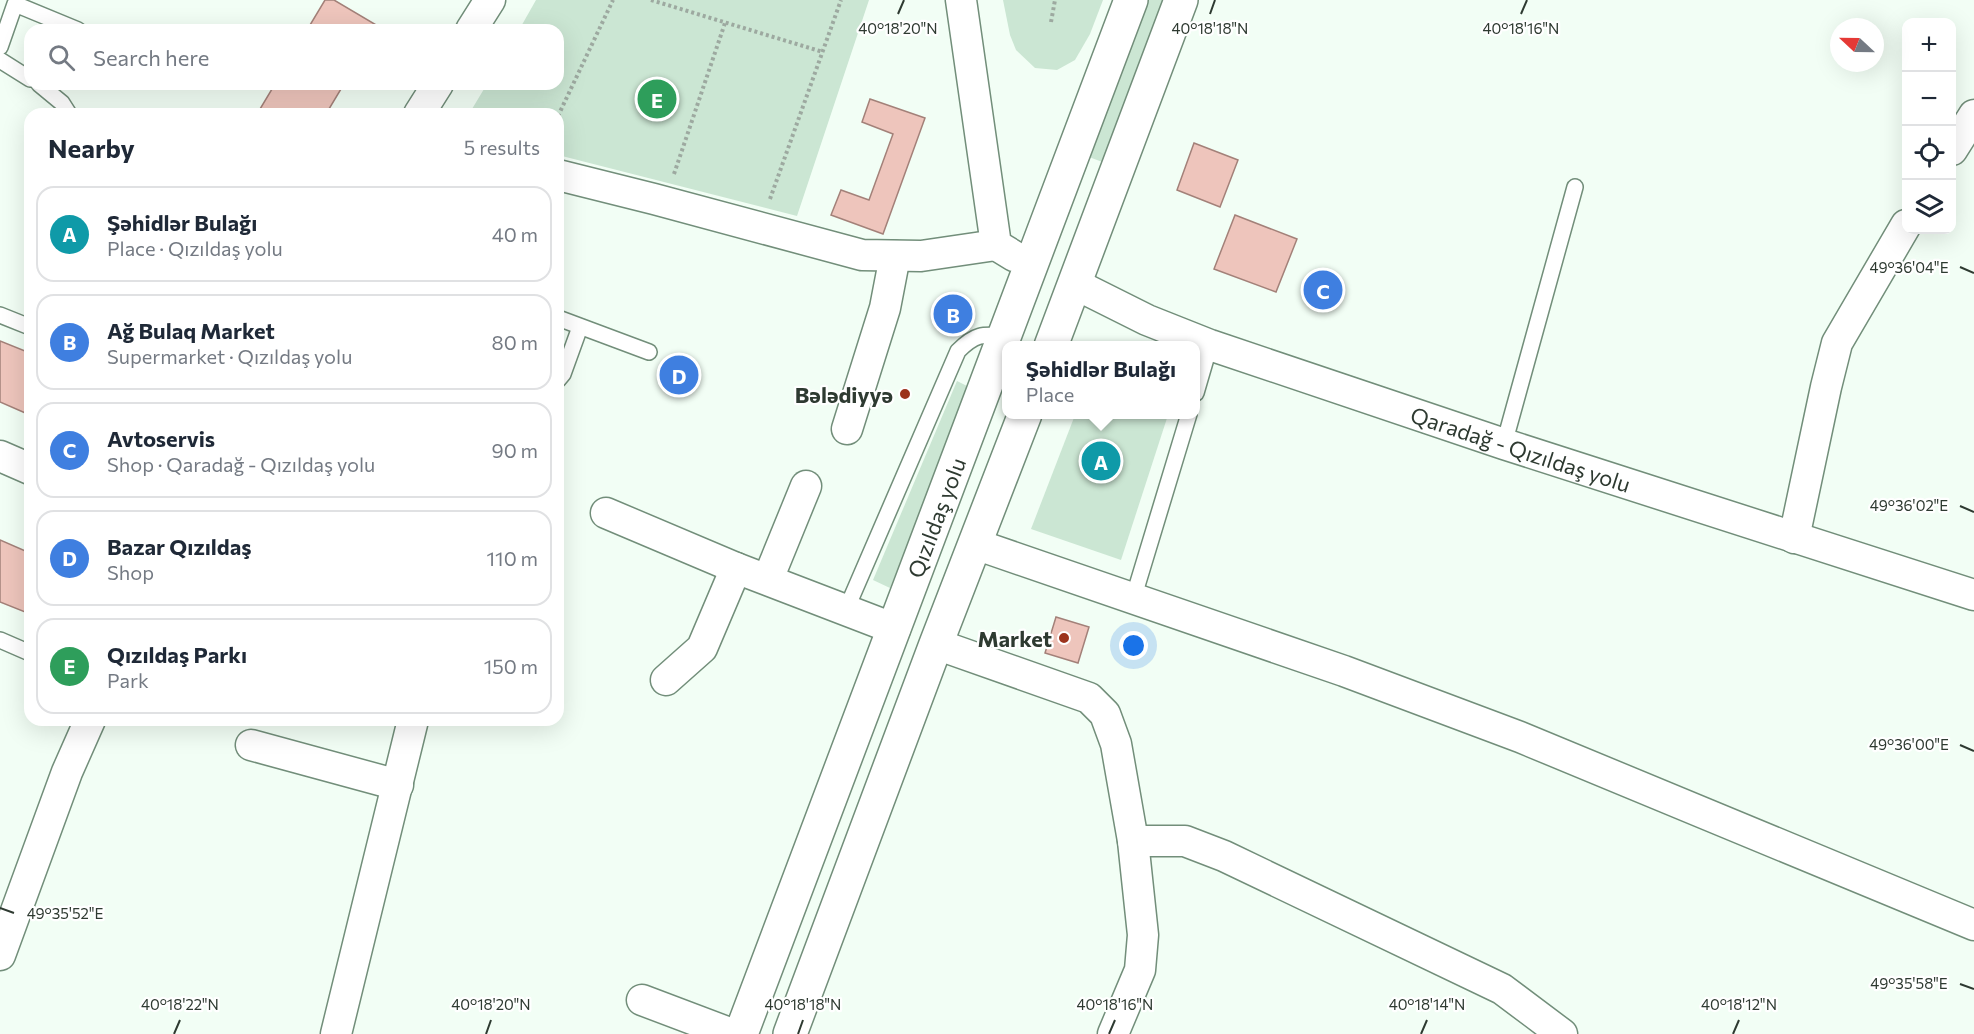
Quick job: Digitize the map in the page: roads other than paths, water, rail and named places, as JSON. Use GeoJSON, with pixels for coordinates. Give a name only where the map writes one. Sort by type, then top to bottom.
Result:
{"type":"FeatureCollection","features":[{"type":"Feature","properties":{"kind":"main road","name":"Qızıldaş yolu"},"geometry":{"type":"LineString","coordinates":[[1003,341],[1131,0]]}},
{"type":"Feature","properties":{"kind":"main road"},"geometry":{"type":"LineString","coordinates":[[1053,341],[1182,0]]}},
{"type":"Feature","properties":{"kind":"main road"},"geometry":{"type":"LineString","coordinates":[[1031,268],[1031,282],[1034,288],[1045,297],[1059,298],[1066,295],[1075,284]]}},
{"type":"Feature","properties":{"kind":"main road","name":"Qızıldaş yolu"},"geometry":{"type":"LineString","coordinates":[[741,1034],[1002,344]]}},
{"type":"Feature","properties":{"kind":"main road","name":"Qızıldaş yolu"},"geometry":{"type":"LineString","coordinates":[[790,1034],[1023,419]]}},
{"type":"Feature","properties":{"kind":"street"},"geometry":{"type":"LineString","coordinates":[[475,24],[490,0]]}},
{"type":"Feature","properties":{"kind":"street"},"geometry":{"type":"LineString","coordinates":[[962,0],[996,245]]}},
{"type":"Feature","properties":{"kind":"street"},"geometry":{"type":"LineString","coordinates":[[423,108],[434,90]]}},
{"type":"Feature","properties":{"kind":"street"},"geometry":{"type":"LineString","coordinates":[[1956,144],[1974,115]]}},
{"type":"Feature","properties":{"kind":"street"},"geometry":{"type":"LineString","coordinates":[[564,177],[862,255],[921,256],[996,245],[1031,268]]}},
{"type":"Feature","properties":{"kind":"street"},"geometry":{"type":"LineString","coordinates":[[1794,538],[1837,343],[1902,232]]}},
{"type":"Feature","properties":{"kind":"street"},"geometry":{"type":"LineString","coordinates":[[846,429],[885,308],[895,256]]}},
{"type":"Feature","properties":{"kind":"street","name":"Qaradağ - Qızıldaş yolu"},"geometry":{"type":"LineString","coordinates":[[1075,284],[1147,320],[1200,341]]}},
{"type":"Feature","properties":{"kind":"street","name":"Qaradağ - Qızıldaş yolu"},"geometry":{"type":"LineString","coordinates":[[1200,341],[1504,444],[1974,595]]}},
{"type":"Feature","properties":{"kind":"street"},"geometry":{"type":"LineString","coordinates":[[0,456],[24,466]]}},
{"type":"Feature","properties":{"kind":"street"},"geometry":{"type":"LineString","coordinates":[[768,579],[806,486]]}},
{"type":"Feature","properties":{"kind":"street"},"geometry":{"type":"LineString","coordinates":[[606,513],[736,568],[895,629]]}},
{"type":"Feature","properties":{"kind":"street"},"geometry":{"type":"LineString","coordinates":[[975,544],[1344,671],[1520,737],[1974,925]]}},
{"type":"Feature","properties":{"kind":"street"},"geometry":{"type":"LineString","coordinates":[[666,680],[702,648],[736,568]]}},
{"type":"Feature","properties":{"kind":"street"},"geometry":{"type":"LineString","coordinates":[[936,644],[1089,698],[1105,714],[1116,744],[1133,841],[1143,935],[1140,970],[1113,1034]]}},
{"type":"Feature","properties":{"kind":"street"},"geometry":{"type":"LineString","coordinates":[[0,955],[5,923],[87,726]]}},
{"type":"Feature","properties":{"kind":"street"},"geometry":{"type":"LineString","coordinates":[[336,1034],[411,726]]}},
{"type":"Feature","properties":{"kind":"street"},"geometry":{"type":"LineString","coordinates":[[251,745],[398,785]]}},
{"type":"Feature","properties":{"kind":"street"},"geometry":{"type":"LineString","coordinates":[[1133,841],[1185,841],[1224,856],[1502,988],[1563,1034]]}},
{"type":"Feature","properties":{"kind":"street"},"geometry":{"type":"LineString","coordinates":[[642,1000],[732,1034]]}},
{"type":"Feature","properties":{"kind":"lane"},"geometry":{"type":"LineString","coordinates":[[0,46],[15,4],[63,24]]}},
{"type":"Feature","properties":{"kind":"lane"},"geometry":{"type":"LineString","coordinates":[[0,60],[24,75]]}},
{"type":"Feature","properties":{"kind":"lane"},"geometry":{"type":"LineString","coordinates":[[46,90],[65,108]]}},
{"type":"Feature","properties":{"kind":"lane"},"geometry":{"type":"LineString","coordinates":[[1504,444],[1575,187]]}},
{"type":"Feature","properties":{"kind":"lane"},"geometry":{"type":"LineString","coordinates":[[0,315],[24,325]]}},
{"type":"Feature","properties":{"kind":"lane"},"geometry":{"type":"LineString","coordinates":[[564,320],[649,352]]}},
{"type":"Feature","properties":{"kind":"lane"},"geometry":{"type":"LineString","coordinates":[[564,371],[580,327]]}},
{"type":"Feature","properties":{"kind":"lane"},"geometry":{"type":"LineString","coordinates":[[846,610],[958,351],[968,340],[981,334],[1005,336]]}},
{"type":"Feature","properties":{"kind":"lane"},"geometry":{"type":"LineString","coordinates":[[1200,379],[1210,345]]}},
{"type":"Feature","properties":{"kind":"lane"},"geometry":{"type":"LineString","coordinates":[[1133,599],[1187,419]]}},
{"type":"Feature","properties":{"kind":"lane"},"geometry":{"type":"LineString","coordinates":[[0,640],[24,650]]}},
{"type":"Feature","properties":{"kind":"place","name":"Qızıldaş Parkı"},"geometry":{"type":"Point","coordinates":[657,99]}},
{"type":"Feature","properties":{"kind":"place","name":"Avtoservis"},"geometry":{"type":"Point","coordinates":[1323,290]}},
{"type":"Feature","properties":{"kind":"place","name":"Ağ Bulaq Market"},"geometry":{"type":"Point","coordinates":[953,314]}},
{"type":"Feature","properties":{"kind":"place","name":"Bazar Qızıldaş"},"geometry":{"type":"Point","coordinates":[679,375]}},
{"type":"Feature","properties":{"kind":"place","name":"Bələdiyyə"},"geometry":{"type":"Point","coordinates":[905,394]}},
{"type":"Feature","properties":{"kind":"place","name":"Şəhidlər Bulağı"},"geometry":{"type":"Point","coordinates":[1101,461]}},
{"type":"Feature","properties":{"kind":"place","name":"Market"},"geometry":{"type":"Point","coordinates":[1064,638]}}]}
